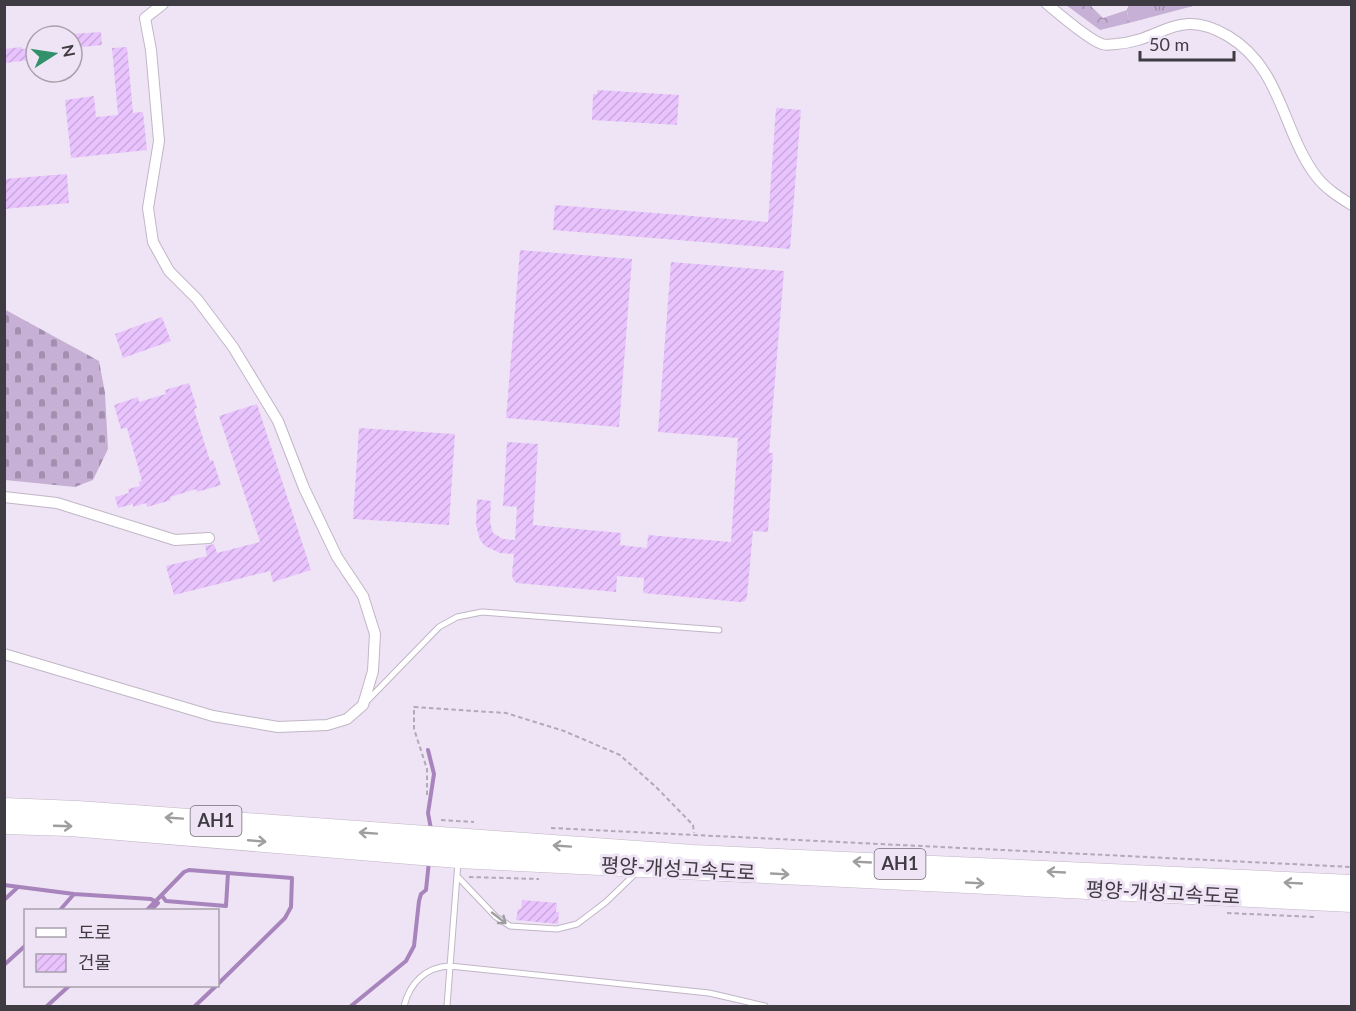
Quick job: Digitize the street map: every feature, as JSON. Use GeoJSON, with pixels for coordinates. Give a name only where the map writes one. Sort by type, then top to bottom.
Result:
{"type":"FeatureCollection","features":[{"type":"Feature","properties":{"kind":"highway","name":"평양-개성고속도로"},"geometry":{"type":"LineString","coordinates":[[4,808],[77,811],[452,850],[642,867],[1352,902]]}},
{"type":"Feature","properties":{"kind":"highway","name":"평양-개성고속도로"},"geometry":{"type":"LineString","coordinates":[[4,824],[426,846]]}},
{"type":"Feature","properties":{"kind":"highway","name":"평양-개성고속도로"},"geometry":{"type":"LineString","coordinates":[[452,850],[693,855],[1352,885]]}},
{"type":"Feature","properties":{"kind":"street"},"geometry":{"type":"LineString","coordinates":[[4,654],[213,716],[278,727],[327,725],[347,719],[363,705],[373,671],[375,634],[363,596],[337,557],[304,488],[278,421],[250,372],[197,299],[169,271],[153,242],[148,208],[159,141],[151,50],[145,18],[162,4]]}},
{"type":"Feature","properties":{"kind":"street"},"geometry":{"type":"LineString","coordinates":[[1047,4],[1103,45],[1127,43],[1170,27],[1195,23],[1207,25],[1230,37],[1251,53],[1273,83],[1294,136],[1316,176],[1334,194],[1352,205]]}},
{"type":"Feature","properties":{"kind":"street"},"geometry":{"type":"LineString","coordinates":[[4,497],[57,503],[175,540],[209,538]]}},
{"type":"Feature","properties":{"kind":"lane"},"geometry":{"type":"LineString","coordinates":[[363,705],[439,627],[465,614],[482,612],[719,630]]}},
{"type":"Feature","properties":{"kind":"lane"},"geometry":{"type":"LineString","coordinates":[[452,850],[496,917],[510,926],[557,929],[577,924],[606,902],[642,867]]}},
{"type":"Feature","properties":{"kind":"lane"},"geometry":{"type":"LineString","coordinates":[[447,1006],[452,850]]}},
{"type":"Feature","properties":{"kind":"lane"},"geometry":{"type":"LineString","coordinates":[[404,1006],[417,980],[440,966],[709,993],[765,1006]]}},
{"type":"Feature","properties":{"kind":"path"},"geometry":{"type":"LineString","coordinates":[[427,795],[427,769],[414,729],[414,707],[506,713],[564,731],[620,755],[693,825],[694,833]]}},
{"type":"Feature","properties":{"kind":"path"},"geometry":{"type":"LineString","coordinates":[[452,850],[474,822]]}},
{"type":"Feature","properties":{"kind":"path"},"geometry":{"type":"LineString","coordinates":[[550,827],[1352,867]]}},
{"type":"Feature","properties":{"kind":"green space"},"geometry":{"type":"Polygon","coordinates":[[[1066,5],[1090,5],[1103,18],[1127,10],[1129,23],[1100,30],[1066,5]]]}},
{"type":"Feature","properties":{"kind":"green space"},"geometry":{"type":"Polygon","coordinates":[[[1129,5],[1197,5],[1129,23],[1127,10],[1129,5]]]}},
{"type":"Feature","properties":{"kind":"green space"},"geometry":{"type":"Polygon","coordinates":[[[4,309],[99,361],[105,393],[108,449],[93,480],[75,487],[5,480],[4,309]]]}},
{"type":"Feature","properties":{"kind":"building"},"geometry":{"type":"Polygon","coordinates":[[[101,32],[102,45],[84,47],[84,33],[101,32]]]}},
{"type":"Feature","properties":{"kind":"building"},"geometry":{"type":"Polygon","coordinates":[[[22,47],[24,61],[6,63],[4,49],[22,47]]]}},
{"type":"Feature","properties":{"kind":"building"},"geometry":{"type":"Polygon","coordinates":[[[127,47],[133,113],[143,112],[147,150],[71,158],[65,100],[94,96],[96,117],[118,115],[112,48],[127,47]]]}},
{"type":"Feature","properties":{"kind":"building"},"geometry":{"type":"Polygon","coordinates":[[[597,90],[679,95],[677,125],[592,120],[593,94],[597,94],[597,90]]]}},
{"type":"Feature","properties":{"kind":"building"},"geometry":{"type":"Polygon","coordinates":[[[776,108],[801,110],[790,249],[553,230],[555,205],[768,222],[776,108]]]}},
{"type":"Feature","properties":{"kind":"building"},"geometry":{"type":"Polygon","coordinates":[[[67,174],[69,203],[4,209],[4,179],[67,174]]]}},
{"type":"Feature","properties":{"kind":"building"},"geometry":{"type":"Polygon","coordinates":[[[520,250],[632,259],[619,427],[506,418],[520,250]]]}},
{"type":"Feature","properties":{"kind":"building"},"geometry":{"type":"Polygon","coordinates":[[[671,262],[784,271],[769,453],[773,453],[768,532],[753,531],[747,597],[745,601],[740,602],[643,593],[644,578],[617,576],[616,592],[517,583],[513,580],[512,574],[514,554],[500,553],[485,546],[480,540],[476,525],[477,499],[491,501],[490,522],[493,533],[503,539],[515,540],[517,507],[503,506],[507,442],[538,444],[533,525],[621,533],[620,545],[647,548],[648,535],[731,542],[738,438],[658,432],[671,262]]]}},
{"type":"Feature","properties":{"kind":"building"},"geometry":{"type":"Polygon","coordinates":[[[162,317],[171,341],[123,358],[115,334],[162,317]]]}},
{"type":"Feature","properties":{"kind":"building"},"geometry":{"type":"Polygon","coordinates":[[[189,383],[197,408],[194,409],[210,461],[213,460],[221,485],[197,492],[196,489],[147,507],[146,503],[118,508],[115,497],[129,493],[128,489],[140,486],[139,482],[142,481],[127,428],[121,429],[114,405],[138,397],[139,402],[166,394],[165,390],[189,383]]]}},
{"type":"Feature","properties":{"kind":"building"},"geometry":{"type":"Polygon","coordinates":[[[257,404],[311,570],[273,582],[270,571],[174,595],[166,566],[207,556],[205,546],[214,544],[217,553],[260,542],[219,416],[257,404]]]}},
{"type":"Feature","properties":{"kind":"building"},"geometry":{"type":"Polygon","coordinates":[[[359,428],[455,434],[449,525],[353,519],[359,428]]]}},
{"type":"Feature","properties":{"kind":"building"},"geometry":{"type":"Polygon","coordinates":[[[522,900],[557,903],[558,924],[516,920],[522,900]]]}},
{"type":"Feature","properties":{"kind":"waterway"},"geometry":{"type":"LineString","coordinates":[[428,750],[434,774],[428,813],[431,829]]}},
{"type":"Feature","properties":{"kind":"waterway"},"geometry":{"type":"LineString","coordinates":[[351,1006],[406,961],[414,946],[419,901],[421,894],[426,890],[429,861]]}},
{"type":"Feature","properties":{"kind":"waterway"},"geometry":{"type":"LineString","coordinates":[[148,909],[184,872],[189,870],[292,878],[291,907],[285,918],[219,983]]}},
{"type":"Feature","properties":{"kind":"waterway"},"geometry":{"type":"LineString","coordinates":[[162,896],[166,901],[226,906],[228,873]]}},
{"type":"Feature","properties":{"kind":"waterway"},"geometry":{"type":"LineString","coordinates":[[4,885],[74,894],[151,899],[158,903],[152,909]]}},
{"type":"Feature","properties":{"kind":"waterway"},"geometry":{"type":"LineString","coordinates":[[4,900],[17,888]]}},
{"type":"Feature","properties":{"kind":"waterway"},"geometry":{"type":"LineString","coordinates":[[61,909],[74,894]]}},
{"type":"Feature","properties":{"kind":"waterway"},"geometry":{"type":"LineString","coordinates":[[4,965],[24,947]]}},
{"type":"Feature","properties":{"kind":"waterway"},"geometry":{"type":"LineString","coordinates":[[47,1006],[68,987]]}},
{"type":"Feature","properties":{"kind":"waterway"},"geometry":{"type":"LineString","coordinates":[[195,1006],[215,987]]}}]}
